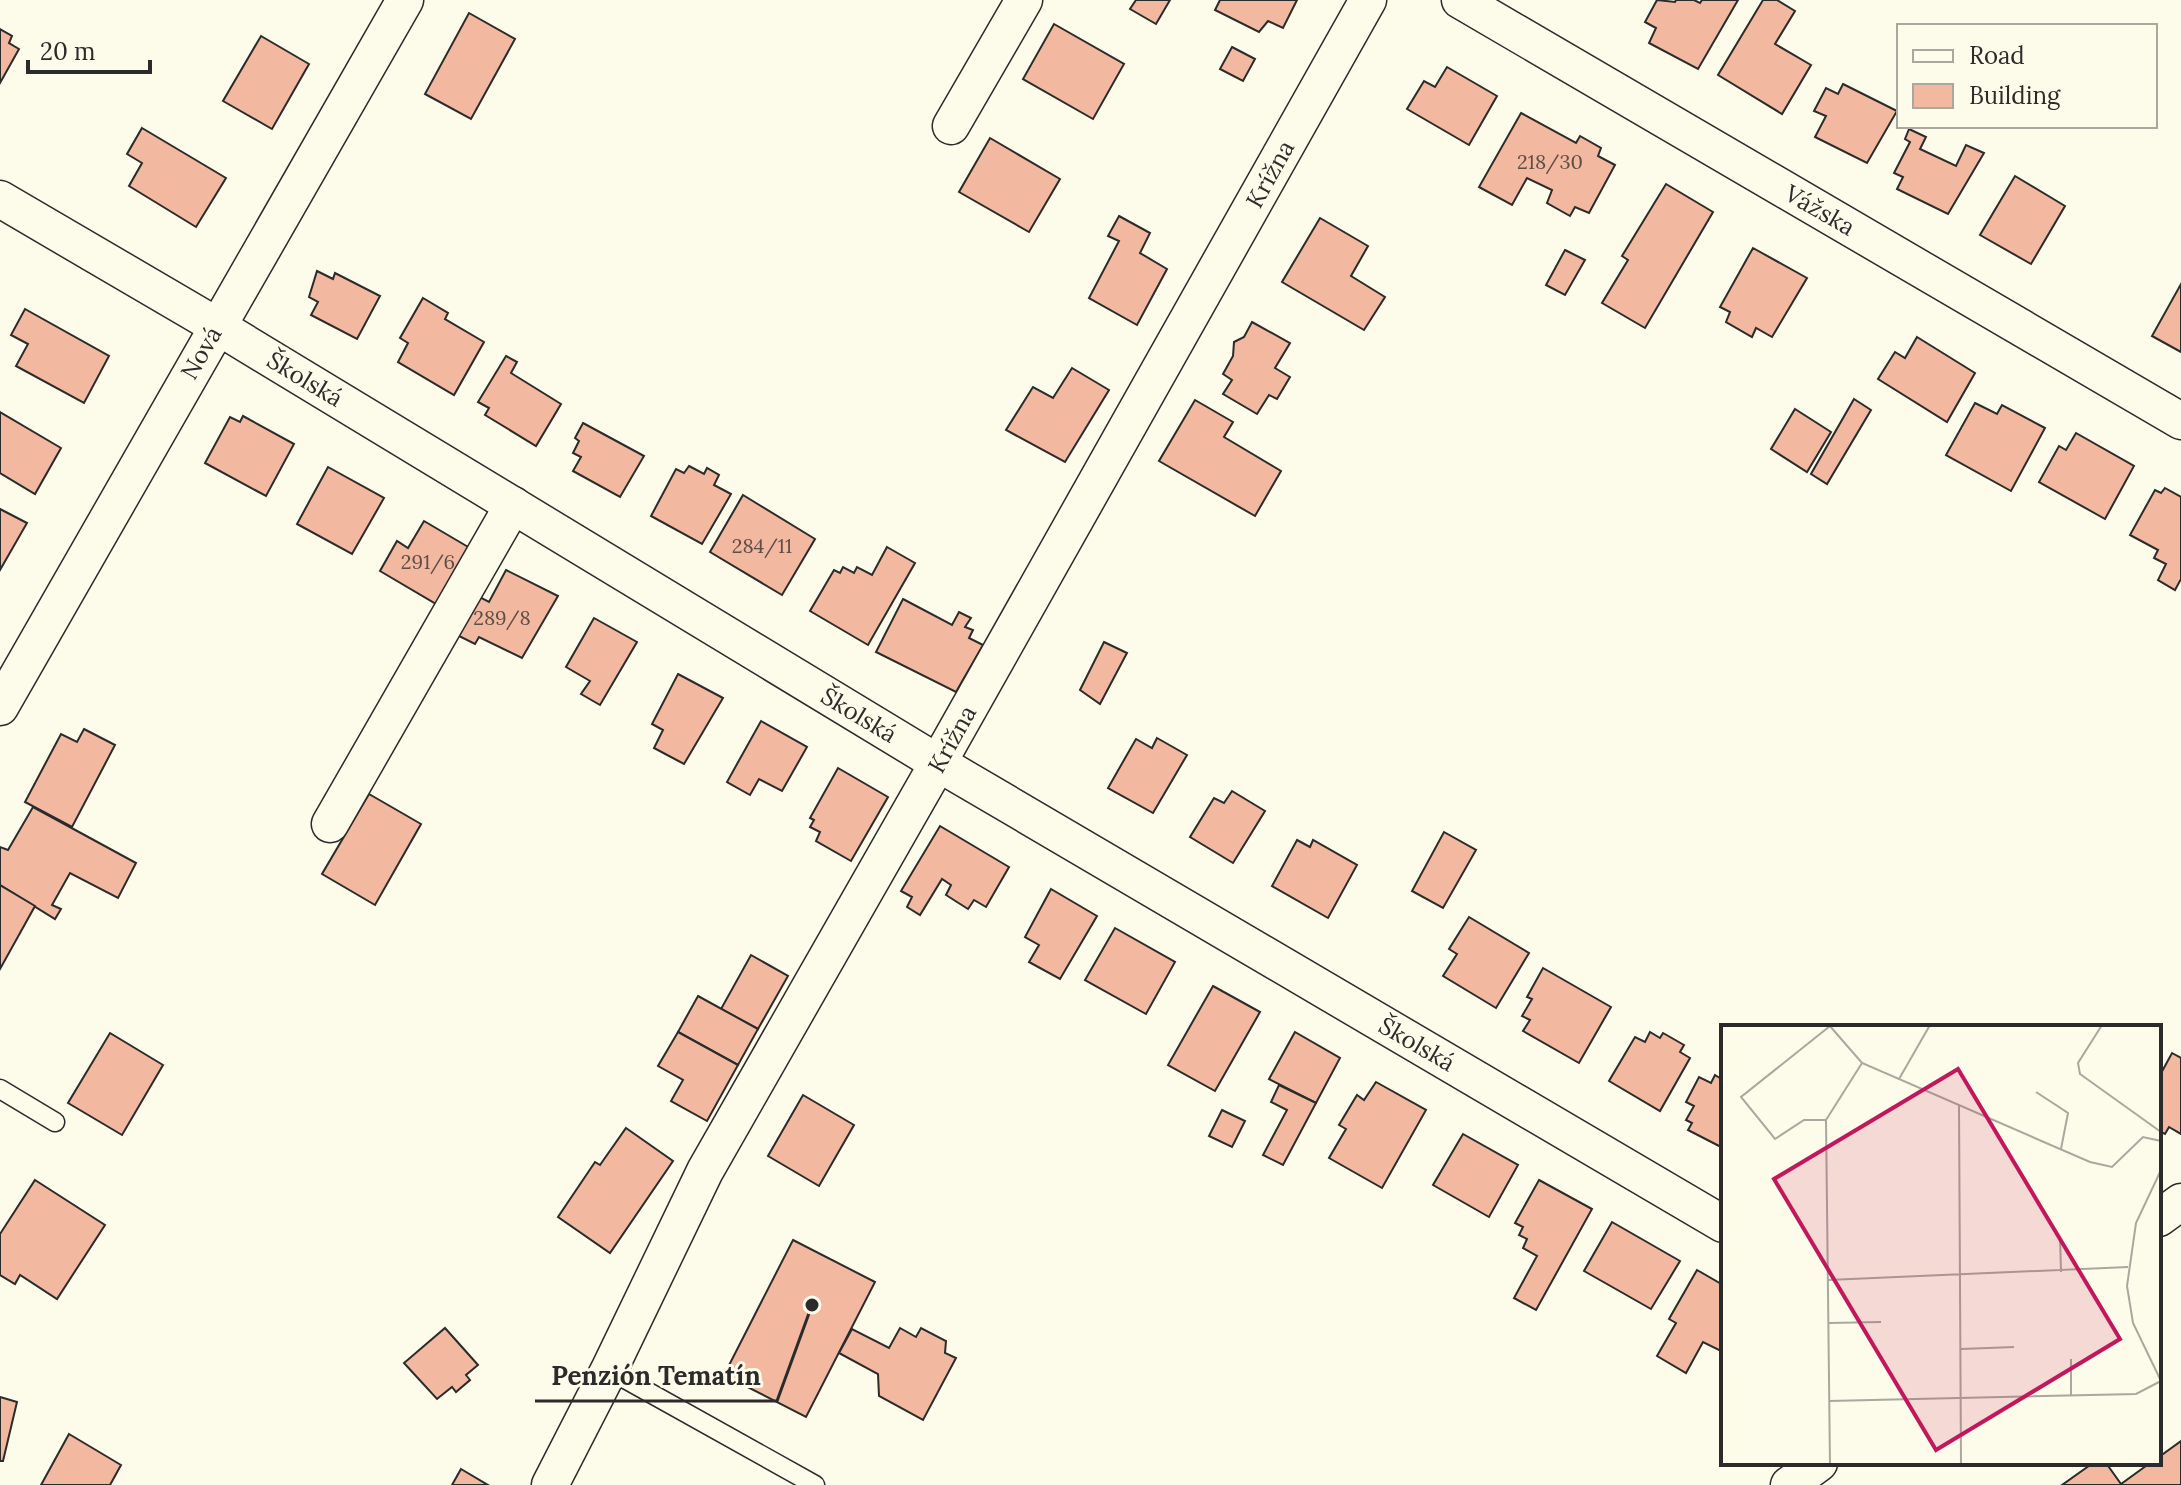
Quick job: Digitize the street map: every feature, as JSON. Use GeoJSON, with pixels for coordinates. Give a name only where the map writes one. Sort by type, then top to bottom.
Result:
{"type":"FeatureCollection","features":[{"type":"Feature","properties":{"kind":"street","name":"Nová"},"geometry":{"type":"LineString","coordinates":[[0,707],[405,0]]}},
{"type":"Feature","properties":{"kind":"street"},"geometry":{"type":"LineString","coordinates":[[951,126],[1024,0]]}},
{"type":"Feature","properties":{"kind":"street","name":"Krížna"},"geometry":{"type":"LineString","coordinates":[[550,1485],[705,1171],[1368,0]]}},
{"type":"Feature","properties":{"kind":"street","name":"Vážska"},"geometry":{"type":"LineString","coordinates":[[1460,0],[2181,421]]}},
{"type":"Feature","properties":{"kind":"street","name":"Školská"},"geometry":{"type":"LineString","coordinates":[[0,199],[217,326],[938,763],[1721,1223]]}},
{"type":"Feature","properties":{"kind":"street"},"geometry":{"type":"LineString","coordinates":[[330,824],[513,505]]}},
{"type":"Feature","properties":{"kind":"street"},"geometry":{"type":"LineString","coordinates":[[2161,1217],[2181,1202]]}},
{"type":"Feature","properties":{"kind":"street"},"geometry":{"type":"LineString","coordinates":[[1789,1485],[1816,1465]]}},
{"type":"Feature","properties":{"kind":"lane"},"geometry":{"type":"LineString","coordinates":[[0,1089],[55,1122]]}},
{"type":"Feature","properties":{"kind":"lane"},"geometry":{"type":"LineString","coordinates":[[609,1370],[815,1485]]}},
{"type":"Feature","properties":{"kind":"building"},"geometry":{"type":"Polygon","coordinates":[[[1136,0],[1170,0],[1156,24],[1130,9],[1136,0]]]}},
{"type":"Feature","properties":{"kind":"building"},"geometry":{"type":"Polygon","coordinates":[[[1220,0],[1297,0],[1283,28],[1268,21],[1259,32],[1215,10],[1220,0]]]}},
{"type":"Feature","properties":{"kind":"building"},"geometry":{"type":"Polygon","coordinates":[[[1657,0],[1694,0],[1700,3],[1702,0],[1738,0],[1698,69],[1649,43],[1656,28],[1645,22],[1657,0]]]}},
{"type":"Feature","properties":{"kind":"building"},"geometry":{"type":"Polygon","coordinates":[[[1763,0],[1777,0],[1795,11],[1775,44],[1811,65],[1782,114],[1718,75],[1763,0]]]}},
{"type":"Feature","properties":{"kind":"building"},"geometry":{"type":"Polygon","coordinates":[[[469,13],[515,39],[471,119],[425,94],[469,13]]]}},
{"type":"Feature","properties":{"kind":"building"},"geometry":{"type":"Polygon","coordinates":[[[1054,24],[1124,64],[1093,119],[1023,79],[1054,24]]]}},
{"type":"Feature","properties":{"kind":"building"},"geometry":{"type":"Polygon","coordinates":[[[0,29],[12,36],[9,43],[19,49],[0,83],[0,29]]]}},
{"type":"Feature","properties":{"kind":"building"},"geometry":{"type":"Polygon","coordinates":[[[261,36],[309,64],[272,129],[223,101],[261,36]]]}},
{"type":"Feature","properties":{"kind":"building"},"geometry":{"type":"Polygon","coordinates":[[[1232,47],[1255,59],[1243,81],[1220,69],[1232,47]]]}},
{"type":"Feature","properties":{"kind":"building"},"geometry":{"type":"Polygon","coordinates":[[[1447,67],[1497,96],[1469,145],[1407,109],[1424,81],[1435,87],[1447,67]]]}},
{"type":"Feature","properties":{"kind":"building"},"geometry":{"type":"Polygon","coordinates":[[[1843,84],[1897,111],[1867,163],[1815,137],[1826,116],[1814,111],[1826,88],[1838,94],[1843,84]]]}},
{"type":"Feature","properties":{"kind":"building"},"geometry":{"type":"Polygon","coordinates":[[[1521,113],[1576,143],[1580,136],[1601,148],[1598,156],[1615,165],[1589,213],[1575,207],[1570,216],[1547,203],[1552,190],[1527,178],[1512,205],[1479,187],[1521,113]]]}},
{"type":"Feature","properties":{"kind":"building"},"geometry":{"type":"Polygon","coordinates":[[[142,128],[226,178],[196,227],[129,186],[142,163],[127,154],[142,128]]]}},
{"type":"Feature","properties":{"kind":"building"},"geometry":{"type":"Polygon","coordinates":[[[1909,129],[1926,137],[1920,149],[1956,166],[1966,145],[1984,153],[1948,214],[1897,189],[1903,177],[1894,173],[1910,142],[1905,139],[1909,129]]]}},
{"type":"Feature","properties":{"kind":"building"},"geometry":{"type":"Polygon","coordinates":[[[990,138],[1060,179],[1029,232],[959,192],[990,138]]]}},
{"type":"Feature","properties":{"kind":"building"},"geometry":{"type":"Polygon","coordinates":[[[2015,176],[2065,206],[2031,264],[1980,235],[2015,176]]]}},
{"type":"Feature","properties":{"kind":"building"},"geometry":{"type":"Polygon","coordinates":[[[1666,184],[1713,212],[1645,328],[1602,303],[1628,260],[1622,256],[1666,184]]]}},
{"type":"Feature","properties":{"kind":"building"},"geometry":{"type":"Polygon","coordinates":[[[1119,216],[1150,233],[1140,253],[1167,269],[1137,325],[1089,298],[1119,241],[1108,236],[1119,216]]]}},
{"type":"Feature","properties":{"kind":"building"},"geometry":{"type":"Polygon","coordinates":[[[1320,218],[1368,246],[1351,276],[1385,297],[1364,330],[1282,282],[1320,218]]]}},
{"type":"Feature","properties":{"kind":"building"},"geometry":{"type":"Polygon","coordinates":[[[1753,248],[1807,278],[1772,337],[1756,328],[1752,337],[1726,322],[1730,312],[1720,307],[1753,248]]]}},
{"type":"Feature","properties":{"kind":"building"},"geometry":{"type":"Polygon","coordinates":[[[1565,250],[1585,260],[1565,295],[1546,285],[1565,250]]]}},
{"type":"Feature","properties":{"kind":"building"},"geometry":{"type":"Polygon","coordinates":[[[317,271],[333,279],[335,273],[380,296],[357,339],[311,315],[318,302],[309,297],[317,271]]]}},
{"type":"Feature","properties":{"kind":"building"},"geometry":{"type":"Polygon","coordinates":[[[2181,284],[2181,352],[2152,336],[2181,284]]]}},
{"type":"Feature","properties":{"kind":"building"},"geometry":{"type":"Polygon","coordinates":[[[423,298],[448,313],[445,319],[484,342],[454,395],[398,362],[408,343],[400,338],[423,298]]]}},
{"type":"Feature","properties":{"kind":"building"},"geometry":{"type":"Polygon","coordinates":[[[25,309],[109,356],[84,403],[16,366],[28,344],[11,335],[25,309]]]}},
{"type":"Feature","properties":{"kind":"building"},"geometry":{"type":"Polygon","coordinates":[[[1252,322],[1290,343],[1275,368],[1290,377],[1277,399],[1269,395],[1257,414],[1223,394],[1232,380],[1223,374],[1233,356],[1234,342],[1244,337],[1252,322]]]}},
{"type":"Feature","properties":{"kind":"building"},"geometry":{"type":"Polygon","coordinates":[[[1917,337],[1975,373],[1947,422],[1878,379],[1895,352],[1905,358],[1917,337]]]}},
{"type":"Feature","properties":{"kind":"building"},"geometry":{"type":"Polygon","coordinates":[[[506,356],[517,362],[511,373],[561,404],[536,446],[485,415],[489,408],[478,402],[506,356]]]}},
{"type":"Feature","properties":{"kind":"building"},"geometry":{"type":"Polygon","coordinates":[[[1072,368],[1109,390],[1065,462],[1006,430],[1033,387],[1053,398],[1072,368]]]}},
{"type":"Feature","properties":{"kind":"building"},"geometry":{"type":"Polygon","coordinates":[[[1854,399],[1871,410],[1827,484],[1811,474],[1854,399]]]}},
{"type":"Feature","properties":{"kind":"building"},"geometry":{"type":"Polygon","coordinates":[[[1195,400],[1233,422],[1224,437],[1281,471],[1255,516],[1159,461],[1195,400]]]}},
{"type":"Feature","properties":{"kind":"building"},"geometry":{"type":"Polygon","coordinates":[[[1975,403],[1997,414],[2002,405],[2045,428],[2011,491],[1946,455],[1975,403]]]}},
{"type":"Feature","properties":{"kind":"building"},"geometry":{"type":"Polygon","coordinates":[[[1795,409],[1831,432],[1807,472],[1771,449],[1795,409]]]}},
{"type":"Feature","properties":{"kind":"building"},"geometry":{"type":"Polygon","coordinates":[[[0,412],[61,448],[35,494],[0,473],[0,412]]]}},
{"type":"Feature","properties":{"kind":"building"},"geometry":{"type":"Polygon","coordinates":[[[243,416],[294,444],[266,496],[205,463],[230,417],[240,422],[243,416]]]}},
{"type":"Feature","properties":{"kind":"building"},"geometry":{"type":"Polygon","coordinates":[[[583,423],[644,456],[620,497],[573,471],[581,457],[573,453],[579,441],[575,438],[583,423]]]}},
{"type":"Feature","properties":{"kind":"building"},"geometry":{"type":"Polygon","coordinates":[[[2076,433],[2134,466],[2105,519],[2039,482],[2059,446],[2066,450],[2076,433]]]}},
{"type":"Feature","properties":{"kind":"building"},"geometry":{"type":"Polygon","coordinates":[[[689,466],[704,474],[707,468],[719,475],[714,485],[731,494],[702,544],[651,516],[676,469],[684,473],[689,466]]]}},
{"type":"Feature","properties":{"kind":"building"},"geometry":{"type":"Polygon","coordinates":[[[328,467],[384,498],[352,554],[297,524],[328,467]]]}},
{"type":"Feature","properties":{"kind":"building"},"geometry":{"type":"Polygon","coordinates":[[[2165,488],[2181,497],[2181,579],[2175,590],[2158,580],[2166,564],[2154,558],[2158,550],[2130,535],[2155,490],[2161,493],[2165,488]]]}},
{"type":"Feature","properties":{"kind":"building"},"geometry":{"type":"Polygon","coordinates":[[[743,495],[815,539],[782,595],[710,552],[743,495]]]}},
{"type":"Feature","properties":{"kind":"building"},"geometry":{"type":"Polygon","coordinates":[[[0,509],[27,523],[0,570],[0,509]]]}},
{"type":"Feature","properties":{"kind":"building"},"geometry":{"type":"Polygon","coordinates":[[[424,521],[475,551],[443,608],[380,571],[397,541],[408,548],[424,521]]]}},
{"type":"Feature","properties":{"kind":"building"},"geometry":{"type":"Polygon","coordinates":[[[887,547],[915,563],[868,645],[810,611],[834,570],[840,573],[843,567],[854,573],[857,567],[872,575],[887,547]]]}},
{"type":"Feature","properties":{"kind":"building"},"geometry":{"type":"Polygon","coordinates":[[[506,570],[558,596],[522,658],[479,637],[475,644],[451,632],[472,593],[489,602],[506,570]]]}},
{"type":"Feature","properties":{"kind":"building"},"geometry":{"type":"Polygon","coordinates":[[[903,599],[952,625],[959,612],[971,618],[965,627],[973,630],[969,638],[983,645],[956,692],[876,652],[903,599]]]}},
{"type":"Feature","properties":{"kind":"building"},"geometry":{"type":"Polygon","coordinates":[[[594,618],[637,642],[600,705],[581,694],[590,681],[566,667],[594,618]]]}},
{"type":"Feature","properties":{"kind":"building"},"geometry":{"type":"Polygon","coordinates":[[[1104,642],[1127,653],[1100,704],[1080,690],[1104,642]]]}},
{"type":"Feature","properties":{"kind":"building"},"geometry":{"type":"Polygon","coordinates":[[[678,674],[723,698],[684,764],[654,748],[663,730],[652,724],[678,674]]]}},
{"type":"Feature","properties":{"kind":"building"},"geometry":{"type":"Polygon","coordinates":[[[761,721],[807,747],[782,791],[759,779],[750,795],[727,782],[761,721]]]}},
{"type":"Feature","properties":{"kind":"building"},"geometry":{"type":"Polygon","coordinates":[[[84,729],[115,745],[72,827],[25,802],[61,734],[77,742],[84,729]]]}},
{"type":"Feature","properties":{"kind":"building"},"geometry":{"type":"Polygon","coordinates":[[[1157,738],[1187,755],[1153,813],[1108,788],[1136,739],[1152,748],[1157,738]]]}},
{"type":"Feature","properties":{"kind":"building"},"geometry":{"type":"Polygon","coordinates":[[[838,768],[888,797],[851,861],[816,841],[820,832],[810,827],[814,820],[810,818],[838,768]]]}},
{"type":"Feature","properties":{"kind":"building"},"geometry":{"type":"Polygon","coordinates":[[[1232,791],[1265,811],[1233,863],[1190,837],[1214,798],[1224,803],[1232,791]]]}},
{"type":"Feature","properties":{"kind":"building"},"geometry":{"type":"Polygon","coordinates":[[[369,794],[421,824],[375,905],[322,874],[369,794]]]}},
{"type":"Feature","properties":{"kind":"building"},"geometry":{"type":"Polygon","coordinates":[[[33,807],[136,863],[118,898],[70,873],[52,905],[61,909],[55,919],[0,885],[0,847],[8,850],[33,807]]]}},
{"type":"Feature","properties":{"kind":"building"},"geometry":{"type":"Polygon","coordinates":[[[940,826],[1009,867],[986,907],[974,900],[968,909],[946,895],[951,885],[942,879],[920,915],[907,907],[912,897],[901,891],[940,826]]]}},
{"type":"Feature","properties":{"kind":"building"},"geometry":{"type":"Polygon","coordinates":[[[1444,832],[1476,850],[1443,908],[1412,891],[1444,832]]]}},
{"type":"Feature","properties":{"kind":"building"},"geometry":{"type":"Polygon","coordinates":[[[1297,840],[1310,847],[1313,840],[1357,865],[1328,918],[1272,886],[1297,840]]]}},
{"type":"Feature","properties":{"kind":"building"},"geometry":{"type":"Polygon","coordinates":[[[0,885],[35,906],[0,969],[0,885]]]}},
{"type":"Feature","properties":{"kind":"building"},"geometry":{"type":"Polygon","coordinates":[[[1051,889],[1097,916],[1060,979],[1029,962],[1039,945],[1025,937],[1051,889]]]}},
{"type":"Feature","properties":{"kind":"building"},"geometry":{"type":"Polygon","coordinates":[[[1469,917],[1529,953],[1496,1008],[1443,976],[1457,954],[1449,949],[1469,917]]]}},
{"type":"Feature","properties":{"kind":"building"},"geometry":{"type":"Polygon","coordinates":[[[1115,928],[1175,962],[1146,1014],[1085,980],[1115,928]]]}},
{"type":"Feature","properties":{"kind":"building"},"geometry":{"type":"Polygon","coordinates":[[[751,955],[788,976],[758,1029],[721,1009],[751,955]]]}},
{"type":"Feature","properties":{"kind":"building"},"geometry":{"type":"Polygon","coordinates":[[[1543,968],[1611,1007],[1579,1063],[1523,1031],[1530,1020],[1522,1016],[1532,999],[1527,997],[1543,968]]]}},
{"type":"Feature","properties":{"kind":"building"},"geometry":{"type":"Polygon","coordinates":[[[1213,986],[1260,1012],[1215,1091],[1168,1065],[1213,986]]]}},
{"type":"Feature","properties":{"kind":"building"},"geometry":{"type":"Polygon","coordinates":[[[698,996],[758,1029],[738,1065],[678,1032],[698,996]]]}},
{"type":"Feature","properties":{"kind":"building"},"geometry":{"type":"Polygon","coordinates":[[[678,1032],[738,1065],[707,1121],[671,1101],[683,1080],[658,1066],[678,1032]]]}},
{"type":"Feature","properties":{"kind":"building"},"geometry":{"type":"Polygon","coordinates":[[[1295,1032],[1340,1058],[1316,1103],[1269,1079],[1295,1032]]]}},
{"type":"Feature","properties":{"kind":"building"},"geometry":{"type":"Polygon","coordinates":[[[1650,1032],[1660,1038],[1663,1033],[1684,1045],[1680,1052],[1690,1058],[1660,1111],[1609,1081],[1635,1037],[1645,1042],[1650,1032]]]}},
{"type":"Feature","properties":{"kind":"building"},"geometry":{"type":"Polygon","coordinates":[[[110,1033],[163,1065],[122,1135],[68,1103],[110,1033]]]}},
{"type":"Feature","properties":{"kind":"building"},"geometry":{"type":"Polygon","coordinates":[[[2172,1053],[2181,1058],[2181,1134],[2169,1127],[2165,1134],[2161,1132],[2161,1073],[2172,1053]]]}},
{"type":"Feature","properties":{"kind":"building"},"geometry":{"type":"Polygon","coordinates":[[[1715,1075],[1721,1079],[1721,1147],[1688,1130],[1692,1123],[1686,1120],[1694,1106],[1686,1102],[1699,1077],[1711,1083],[1715,1075]]]}},
{"type":"Feature","properties":{"kind":"building"},"geometry":{"type":"Polygon","coordinates":[[[1376,1082],[1426,1110],[1382,1188],[1329,1158],[1346,1129],[1339,1125],[1357,1095],[1364,1100],[1376,1082]]]}},
{"type":"Feature","properties":{"kind":"building"},"geometry":{"type":"Polygon","coordinates":[[[1279,1085],[1316,1103],[1283,1165],[1263,1155],[1287,1110],[1271,1102],[1279,1085]]]}},
{"type":"Feature","properties":{"kind":"building"},"geometry":{"type":"Polygon","coordinates":[[[803,1095],[854,1125],[819,1186],[768,1156],[803,1095]]]}},
{"type":"Feature","properties":{"kind":"building"},"geometry":{"type":"Polygon","coordinates":[[[1222,1110],[1245,1121],[1232,1147],[1209,1136],[1222,1110]]]}},
{"type":"Feature","properties":{"kind":"building"},"geometry":{"type":"Polygon","coordinates":[[[626,1128],[673,1161],[610,1253],[558,1217],[595,1162],[600,1165],[626,1128]]]}},
{"type":"Feature","properties":{"kind":"building"},"geometry":{"type":"Polygon","coordinates":[[[1463,1134],[1518,1165],[1489,1217],[1433,1185],[1463,1134]]]}},
{"type":"Feature","properties":{"kind":"building"},"geometry":{"type":"Polygon","coordinates":[[[35,1180],[105,1225],[57,1299],[20,1275],[15,1284],[0,1275],[0,1234],[35,1180]]]}},
{"type":"Feature","properties":{"kind":"building"},"geometry":{"type":"Polygon","coordinates":[[[1539,1180],[1592,1209],[1536,1310],[1514,1298],[1537,1256],[1523,1248],[1527,1239],[1519,1235],[1523,1227],[1515,1223],[1539,1180]]]}},
{"type":"Feature","properties":{"kind":"building"},"geometry":{"type":"Polygon","coordinates":[[[1612,1222],[1680,1261],[1651,1309],[1584,1271],[1612,1222]]]}},
{"type":"Feature","properties":{"kind":"building"},"geometry":{"type":"Polygon","coordinates":[[[793,1240],[875,1282],[806,1417],[724,1375],[793,1240]]]}},
{"type":"Feature","properties":{"kind":"building"},"geometry":{"type":"Polygon","coordinates":[[[1697,1270],[1721,1284],[1721,1351],[1703,1342],[1686,1373],[1657,1356],[1676,1323],[1669,1319],[1697,1270]]]}},
{"type":"Feature","properties":{"kind":"building"},"geometry":{"type":"Polygon","coordinates":[[[445,1328],[478,1365],[466,1375],[470,1380],[456,1392],[452,1387],[437,1399],[404,1363],[445,1328]]]}},
{"type":"Feature","properties":{"kind":"building"},"geometry":{"type":"Polygon","coordinates":[[[900,1328],[916,1337],[921,1328],[946,1341],[945,1353],[956,1358],[923,1420],[879,1396],[878,1374],[839,1353],[852,1329],[889,1348],[900,1328]]]}},
{"type":"Feature","properties":{"kind":"building"},"geometry":{"type":"Polygon","coordinates":[[[0,1397],[17,1402],[3,1461],[0,1461],[0,1397]]]}},
{"type":"Feature","properties":{"kind":"building"},"geometry":{"type":"Polygon","coordinates":[[[69,1434],[121,1465],[110,1485],[41,1485],[69,1434]]]}},
{"type":"Feature","properties":{"kind":"building"},"geometry":{"type":"Polygon","coordinates":[[[2181,1441],[2181,1485],[2062,1485],[2090,1465],[2107,1465],[2121,1484],[2147,1465],[2161,1465],[2161,1456],[2181,1441]]]}},
{"type":"Feature","properties":{"kind":"building"},"geometry":{"type":"Polygon","coordinates":[[[461,1469],[488,1485],[452,1485],[461,1469]]]}},
{"type":"Feature","properties":{"kind":"place","name":"Penzión Tematín"},"geometry":{"type":"Point","coordinates":[812,1305]}}]}
